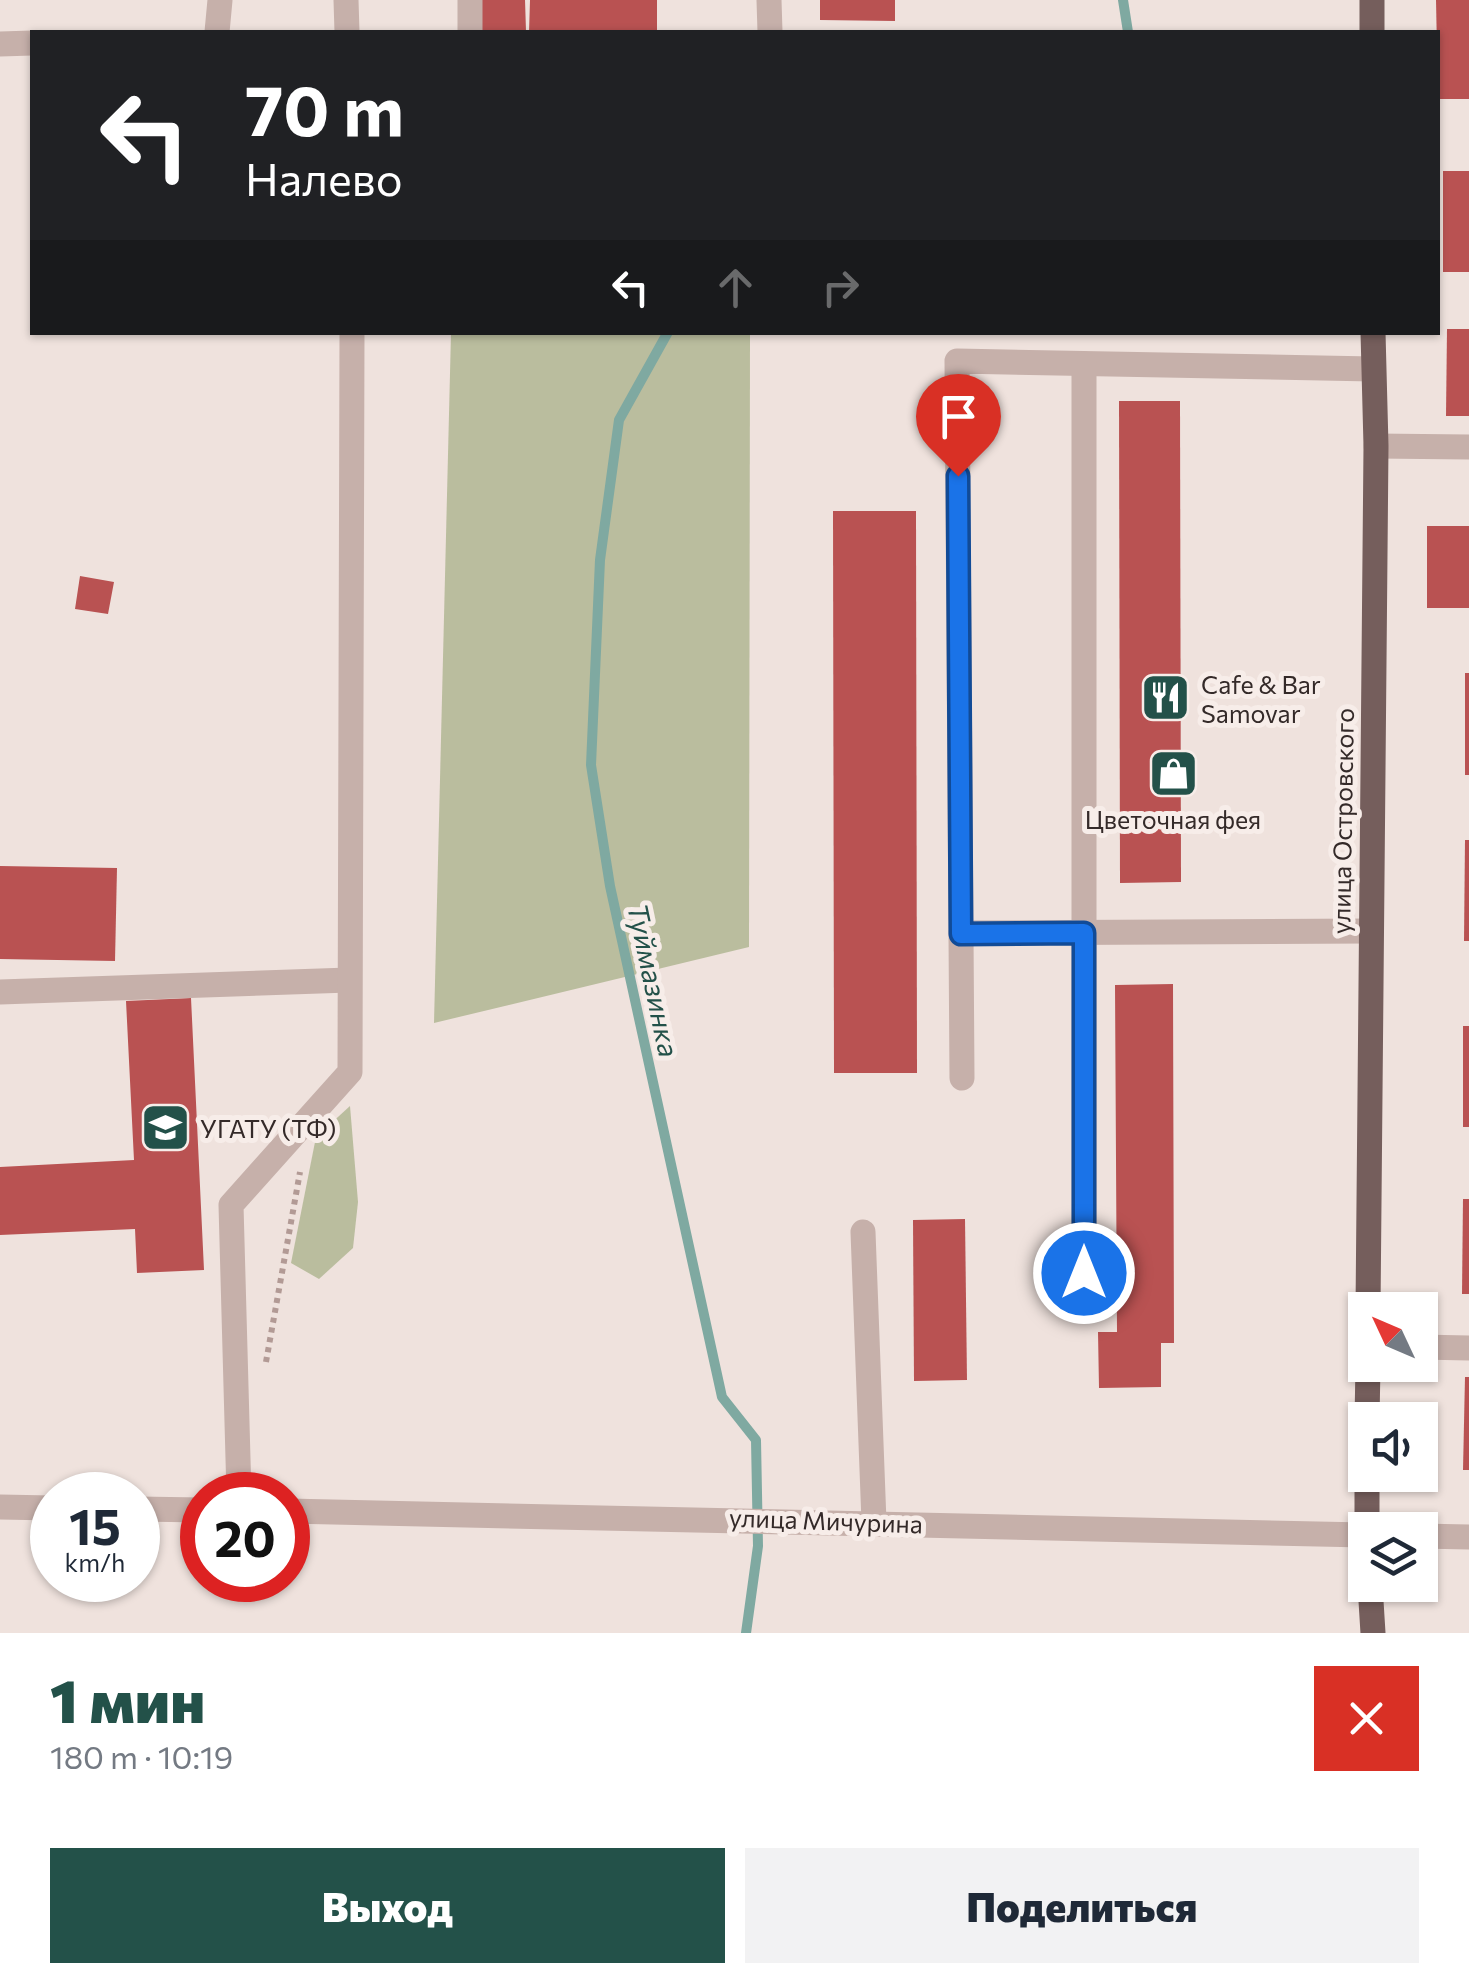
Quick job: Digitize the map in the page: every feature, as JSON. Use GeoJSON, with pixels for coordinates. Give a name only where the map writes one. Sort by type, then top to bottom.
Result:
{"type":"FeatureCollection","features":[{"type":"Feature","properties":{"kind":"main road"},"geometry":{"type":"LineString","coordinates":[[1372,0],[1372,30]]}},
{"type":"Feature","properties":{"kind":"main road","name":"улица Островского"},"geometry":{"type":"LineString","coordinates":[[1368,1292],[1376,446],[1373,335]]}},
{"type":"Feature","properties":{"kind":"main road"},"geometry":{"type":"LineString","coordinates":[[1371,1602],[1372,1633]]}},
{"type":"Feature","properties":{"kind":"street"},"geometry":{"type":"LineString","coordinates":[[217,30],[220,0]]}},
{"type":"Feature","properties":{"kind":"street"},"geometry":{"type":"LineString","coordinates":[[346,0],[347,30]]}},
{"type":"Feature","properties":{"kind":"street"},"geometry":{"type":"LineString","coordinates":[[470,0],[470,30]]}},
{"type":"Feature","properties":{"kind":"street"},"geometry":{"type":"LineString","coordinates":[[769,0],[770,30]]}},
{"type":"Feature","properties":{"kind":"street"},"geometry":{"type":"LineString","coordinates":[[0,44],[30,42]]}},
{"type":"Feature","properties":{"kind":"street"},"geometry":{"type":"LineString","coordinates":[[238,1472],[231,1206],[350,1072],[352,335]]}},
{"type":"Feature","properties":{"kind":"street"},"geometry":{"type":"LineString","coordinates":[[962,1078],[957,361],[1373,369]]}},
{"type":"Feature","properties":{"kind":"street"},"geometry":{"type":"LineString","coordinates":[[1084,364],[1084,1273]]}},
{"type":"Feature","properties":{"kind":"street"},"geometry":{"type":"LineString","coordinates":[[1376,446],[1469,447]]}},
{"type":"Feature","properties":{"kind":"street"},"geometry":{"type":"LineString","coordinates":[[961,934],[1370,931]]}},
{"type":"Feature","properties":{"kind":"street"},"geometry":{"type":"LineString","coordinates":[[0,992],[350,980]]}},
{"type":"Feature","properties":{"kind":"street"},"geometry":{"type":"LineString","coordinates":[[863,1232],[874,1522]]}},
{"type":"Feature","properties":{"kind":"street"},"geometry":{"type":"LineString","coordinates":[[1438,1347],[1469,1348]]}},
{"type":"Feature","properties":{"kind":"street"},"geometry":{"type":"LineString","coordinates":[[0,1507],[30,1508]]}},
{"type":"Feature","properties":{"kind":"street","name":"улица Мичурина"},"geometry":{"type":"LineString","coordinates":[[310,1511],[1348,1533]]}},
{"type":"Feature","properties":{"kind":"street"},"geometry":{"type":"LineString","coordinates":[[1438,1537],[1469,1538]]}},
{"type":"Feature","properties":{"kind":"green space"},"geometry":{"type":"Polygon","coordinates":[[[451,335],[750,335],[749,947],[434,1023],[451,335]]]}},
{"type":"Feature","properties":{"kind":"green space"},"geometry":{"type":"Polygon","coordinates":[[[350,1106],[358,1202],[353,1248],[319,1279],[291,1263],[316,1137],[350,1106]]]}},
{"type":"Feature","properties":{"kind":"building"},"geometry":{"type":"Polygon","coordinates":[[[479,0],[525,0],[526,30],[479,30],[479,0]]]}},
{"type":"Feature","properties":{"kind":"building"},"geometry":{"type":"Polygon","coordinates":[[[530,0],[657,0],[657,30],[529,30],[530,0]]]}},
{"type":"Feature","properties":{"kind":"building"},"geometry":{"type":"Polygon","coordinates":[[[820,0],[895,0],[895,21],[820,20],[820,0]]]}},
{"type":"Feature","properties":{"kind":"building"},"geometry":{"type":"Polygon","coordinates":[[[1436,0],[1469,0],[1469,99],[1440,99],[1440,30],[1437,30],[1436,0]]]}},
{"type":"Feature","properties":{"kind":"building"},"geometry":{"type":"Polygon","coordinates":[[[1443,171],[1469,171],[1469,272],[1443,272],[1443,171]]]}},
{"type":"Feature","properties":{"kind":"building"},"geometry":{"type":"Polygon","coordinates":[[[1447,329],[1469,329],[1469,416],[1446,416],[1447,329]]]}},
{"type":"Feature","properties":{"kind":"building"},"geometry":{"type":"Polygon","coordinates":[[[1119,401],[1180,401],[1181,882],[1120,883],[1119,401]]]}},
{"type":"Feature","properties":{"kind":"building"},"geometry":{"type":"Polygon","coordinates":[[[833,511],[916,511],[917,1073],[834,1073],[833,511]]]}},
{"type":"Feature","properties":{"kind":"building"},"geometry":{"type":"Polygon","coordinates":[[[1427,526],[1469,526],[1469,608],[1427,608],[1427,526]]]}},
{"type":"Feature","properties":{"kind":"building"},"geometry":{"type":"Polygon","coordinates":[[[80,576],[114,582],[108,614],[75,609],[80,576]]]}},
{"type":"Feature","properties":{"kind":"building"},"geometry":{"type":"Polygon","coordinates":[[[1465,673],[1469,673],[1469,775],[1465,775],[1465,673]]]}},
{"type":"Feature","properties":{"kind":"building"},"geometry":{"type":"Polygon","coordinates":[[[1465,840],[1469,840],[1469,941],[1464,941],[1465,840]]]}},
{"type":"Feature","properties":{"kind":"building"},"geometry":{"type":"Polygon","coordinates":[[[0,866],[117,868],[115,961],[0,959],[0,866]]]}},
{"type":"Feature","properties":{"kind":"building"},"geometry":{"type":"Polygon","coordinates":[[[1173,984],[1174,1343],[1161,1343],[1161,1387],[1099,1388],[1098,1332],[1117,1332],[1115,985],[1173,984]]]}},
{"type":"Feature","properties":{"kind":"building","name":"УГАТУ (ТФ)"},"geometry":{"type":"Polygon","coordinates":[[[191,998],[204,1270],[137,1273],[135,1229],[0,1235],[0,1167],[134,1160],[126,1001],[191,998]]]}},
{"type":"Feature","properties":{"kind":"building"},"geometry":{"type":"Polygon","coordinates":[[[1463,1026],[1469,1026],[1469,1127],[1463,1127],[1463,1026]]]}},
{"type":"Feature","properties":{"kind":"building"},"geometry":{"type":"Polygon","coordinates":[[[1463,1199],[1469,1199],[1469,1294],[1462,1294],[1463,1199]]]}},
{"type":"Feature","properties":{"kind":"building"},"geometry":{"type":"Polygon","coordinates":[[[965,1219],[967,1380],[914,1381],[913,1220],[965,1219]]]}},
{"type":"Feature","properties":{"kind":"building"},"geometry":{"type":"Polygon","coordinates":[[[1465,1377],[1469,1377],[1469,1470],[1463,1470],[1465,1377]]]}},
{"type":"Feature","properties":{"kind":"waterway","name":"Туймазинка"},"geometry":{"type":"LineString","coordinates":[[1123,0],[1128,30]]}},
{"type":"Feature","properties":{"kind":"waterway","name":"Туймазинка"},"geometry":{"type":"LineString","coordinates":[[666,335],[619,420],[600,560],[591,765],[610,886],[722,1397],[756,1440],[758,1546],[746,1633]]}},
{"type":"Feature","properties":{"kind":"place","name":"Cafe & Bar Samovar"},"geometry":{"type":"Point","coordinates":[1166,698]}},
{"type":"Feature","properties":{"kind":"place","name":"Цветочная фея"},"geometry":{"type":"Point","coordinates":[1173,773]}},
{"type":"Feature","properties":{"kind":"place","name":"УГАТУ (ТФ)"},"geometry":{"type":"Point","coordinates":[165,1128]}},
{"type":"Feature","properties":{"kind":"route"},"geometry":{"type":"LineString","coordinates":[[958,476],[961,934],[1084,933],[1084,1273]]}}]}
